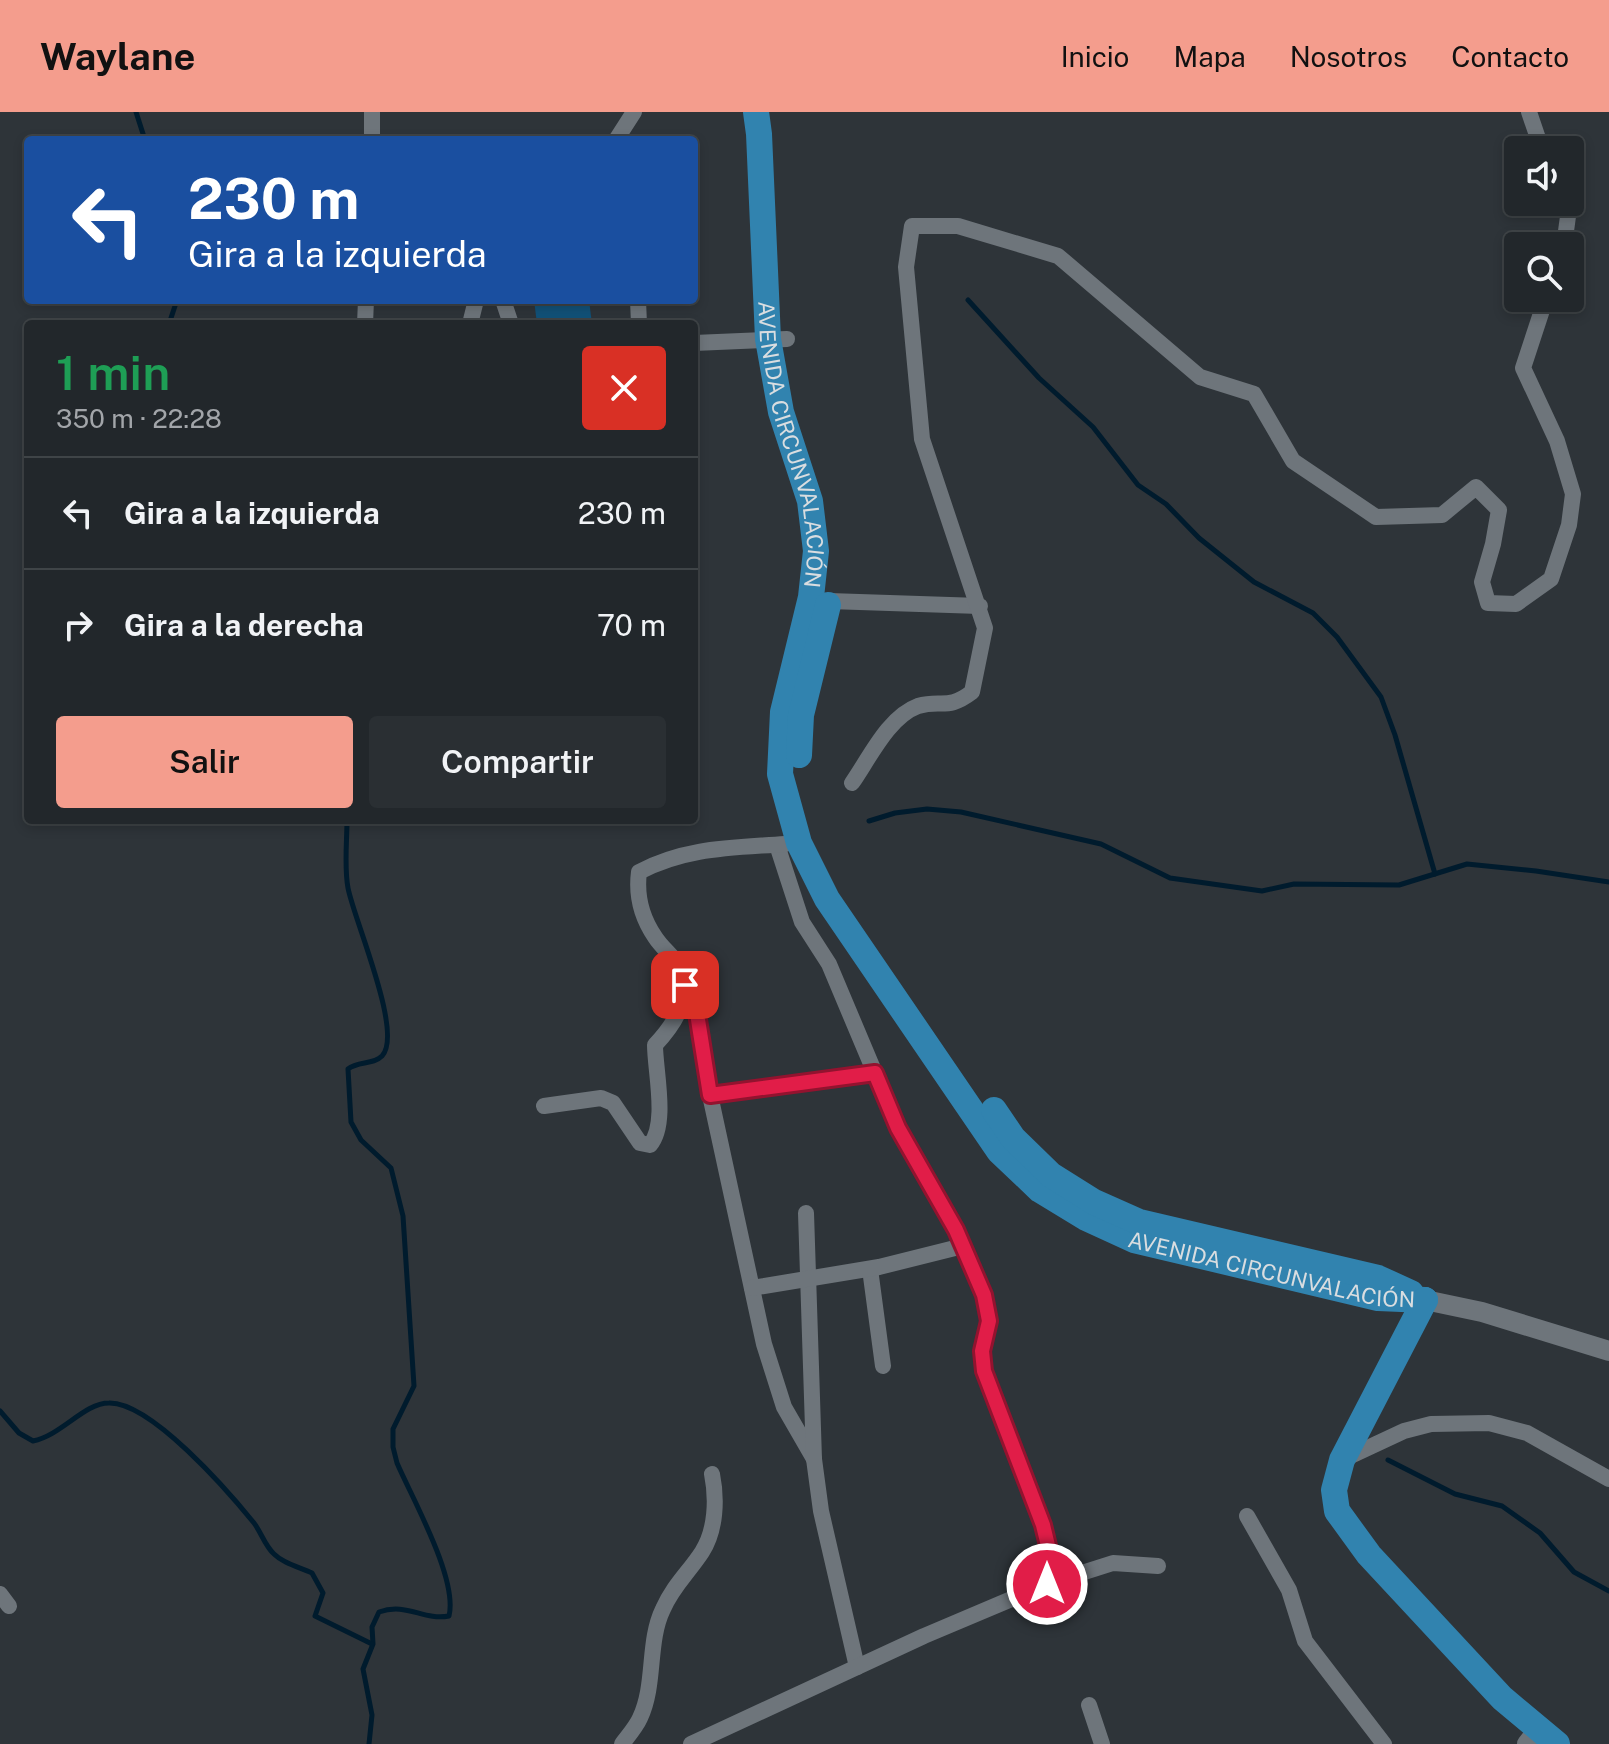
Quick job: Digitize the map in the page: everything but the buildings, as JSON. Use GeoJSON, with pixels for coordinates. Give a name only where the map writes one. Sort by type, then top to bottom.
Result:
{"type":"FeatureCollection","features":[{"type":"Feature","properties":{"kind":"main road","name":"AVENIDA CIRCUNVALACIÓN"},"geometry":{"type":"LineString","coordinates":[[756,112],[778,339],[827,497],[834,551],[829,601],[801,715],[798,772],[815,836],[843,889],[1013,1138],[1051,1175],[1094,1202],[1139,1222],[1378,1278],[1425,1300]]}},
{"type":"Feature","properties":{"kind":"main road","name":"AVENIDA CIRCUNVALACIÓN"},"geometry":{"type":"LineString","coordinates":[[774,112],[781,412],[810,501],[816,551],[811,597],[783,712],[780,774],[788,844],[999,1151],[1040,1190],[1086,1218],[1134,1240],[1378,1298],[1425,1300]]}},
{"type":"Feature","properties":{"kind":"main road"},"geometry":{"type":"LineString","coordinates":[[1425,1300],[1342,1460],[1334,1490],[1337,1511],[1350,1531],[1541,1739]]}},
{"type":"Feature","properties":{"kind":"street"},"geometry":{"type":"LineString","coordinates":[[372,112],[372,136]]}},
{"type":"Feature","properties":{"kind":"street"},"geometry":{"type":"LineString","coordinates":[[1529,112],[1537,136]]}},
{"type":"Feature","properties":{"kind":"street"},"geometry":{"type":"LineString","coordinates":[[619,136],[633,116]]}},
{"type":"Feature","properties":{"kind":"street"},"geometry":{"type":"LineString","coordinates":[[852,783],[895,722],[918,707],[958,703],[972,692],[985,628],[922,439],[906,267],[912,226],[958,226],[1058,256],[1200,377],[1254,394],[1293,461],[1376,517],[1442,515],[1476,487],[1499,510],[1482,582],[1488,603],[1516,604],[1551,579],[1569,525],[1573,494],[1557,441],[1523,368],[1541,312]]}},
{"type":"Feature","properties":{"kind":"street"},"geometry":{"type":"LineString","coordinates":[[698,343],[778,339]]}},
{"type":"Feature","properties":{"kind":"street"},"geometry":{"type":"LineString","coordinates":[[829,601],[980,606]]}},
{"type":"Feature","properties":{"kind":"street"},"geometry":{"type":"LineString","coordinates":[[814,1459],[784,1407],[764,1344],[710,1095],[696,1007],[681,968],[654,936],[641,910],[637,885],[639,872],[664,858],[711,849],[788,844],[802,922],[829,964],[898,1128],[963,1246],[984,1295],[989,1321],[982,1351],[984,1371],[1043,1525],[1050,1554],[1047,1584]]}},
{"type":"Feature","properties":{"kind":"street"},"geometry":{"type":"LineString","coordinates":[[544,1106],[601,1098],[613,1103],[640,1143],[650,1145],[655,1139],[660,1106],[655,1045],[672,1027],[685,985]]}},
{"type":"Feature","properties":{"kind":"street"},"geometry":{"type":"LineString","coordinates":[[710,1095],[875,1073]]}},
{"type":"Feature","properties":{"kind":"street"},"geometry":{"type":"LineString","coordinates":[[806,1213],[814,1459],[821,1511],[857,1667]]}},
{"type":"Feature","properties":{"kind":"street"},"geometry":{"type":"LineString","coordinates":[[752,1288],[870,1269],[963,1246]]}},
{"type":"Feature","properties":{"kind":"street"},"geometry":{"type":"LineString","coordinates":[[870,1269],[883,1366]]}},
{"type":"Feature","properties":{"kind":"street"},"geometry":{"type":"LineString","coordinates":[[1425,1300],[1482,1312],[1609,1351]]}},
{"type":"Feature","properties":{"kind":"street"},"geometry":{"type":"LineString","coordinates":[[1342,1460],[1404,1431],[1431,1424],[1489,1423],[1527,1433],[1609,1479]]}},
{"type":"Feature","properties":{"kind":"street"},"geometry":{"type":"LineString","coordinates":[[622,1744],[640,1719],[662,1611],[684,1572],[702,1551],[712,1528],[716,1493],[712,1474]]}},
{"type":"Feature","properties":{"kind":"street"},"geometry":{"type":"LineString","coordinates":[[1247,1516],[1289,1590],[1305,1641],[1384,1744]]}},
{"type":"Feature","properties":{"kind":"street"},"geometry":{"type":"LineString","coordinates":[[691,1744],[1047,1584],[1113,1563],[1158,1566]]}},
{"type":"Feature","properties":{"kind":"street"},"geometry":{"type":"LineString","coordinates":[[1089,1705],[1102,1744]]}},
{"type":"Feature","properties":{"kind":"shaded area"},"geometry":{"type":"Polygon","coordinates":[[[534,304],[590,304],[592,320],[536,320],[534,304]]]}},
{"type":"Feature","properties":{"kind":"waterway"},"geometry":{"type":"LineString","coordinates":[[136,112],[144,136]]}},
{"type":"Feature","properties":{"kind":"waterway"},"geometry":{"type":"LineString","coordinates":[[968,300],[1039,378],[1093,427],[1138,485],[1166,504],[1199,538],[1254,582],[1313,613],[1337,637],[1381,697],[1435,874]]}},
{"type":"Feature","properties":{"kind":"waterway"},"geometry":{"type":"LineString","coordinates":[[170,320],[176,304]]}},
{"type":"Feature","properties":{"kind":"waterway"},"geometry":{"type":"LineString","coordinates":[[869,821],[895,813],[927,809],[961,812],[1101,844],[1170,878],[1262,891],[1294,884],[1399,885],[1467,864],[1609,882]]}},
{"type":"Feature","properties":{"kind":"waterway"},"geometry":{"type":"LineString","coordinates":[[347,824],[348,888],[376,975],[387,1025],[387,1043],[382,1056],[348,1069],[351,1122],[361,1140],[391,1168],[403,1216],[414,1386],[393,1429],[393,1447],[397,1463],[441,1561],[450,1600],[449,1616],[431,1616],[398,1609],[379,1612],[372,1627],[373,1644],[363,1669],[372,1715],[369,1744]]}},
{"type":"Feature","properties":{"kind":"waterway"},"geometry":{"type":"LineString","coordinates":[[0,1411],[19,1433],[33,1441],[54,1433],[100,1404],[126,1407],[146,1417],[208,1471],[254,1523],[274,1554],[312,1573],[323,1593],[315,1616],[372,1644]]}},
{"type":"Feature","properties":{"kind":"waterway"},"geometry":{"type":"LineString","coordinates":[[1388,1460],[1455,1494],[1502,1506],[1540,1533],[1574,1572],[1609,1591]]}},
{"type":"Feature","properties":{"kind":"route"},"geometry":{"type":"LineString","coordinates":[[685,985],[696,1007],[710,1095],[875,1073],[898,1128],[956,1230],[984,1295],[989,1321],[982,1351],[984,1371],[1043,1525],[1050,1554],[1047,1584]]}}]}
